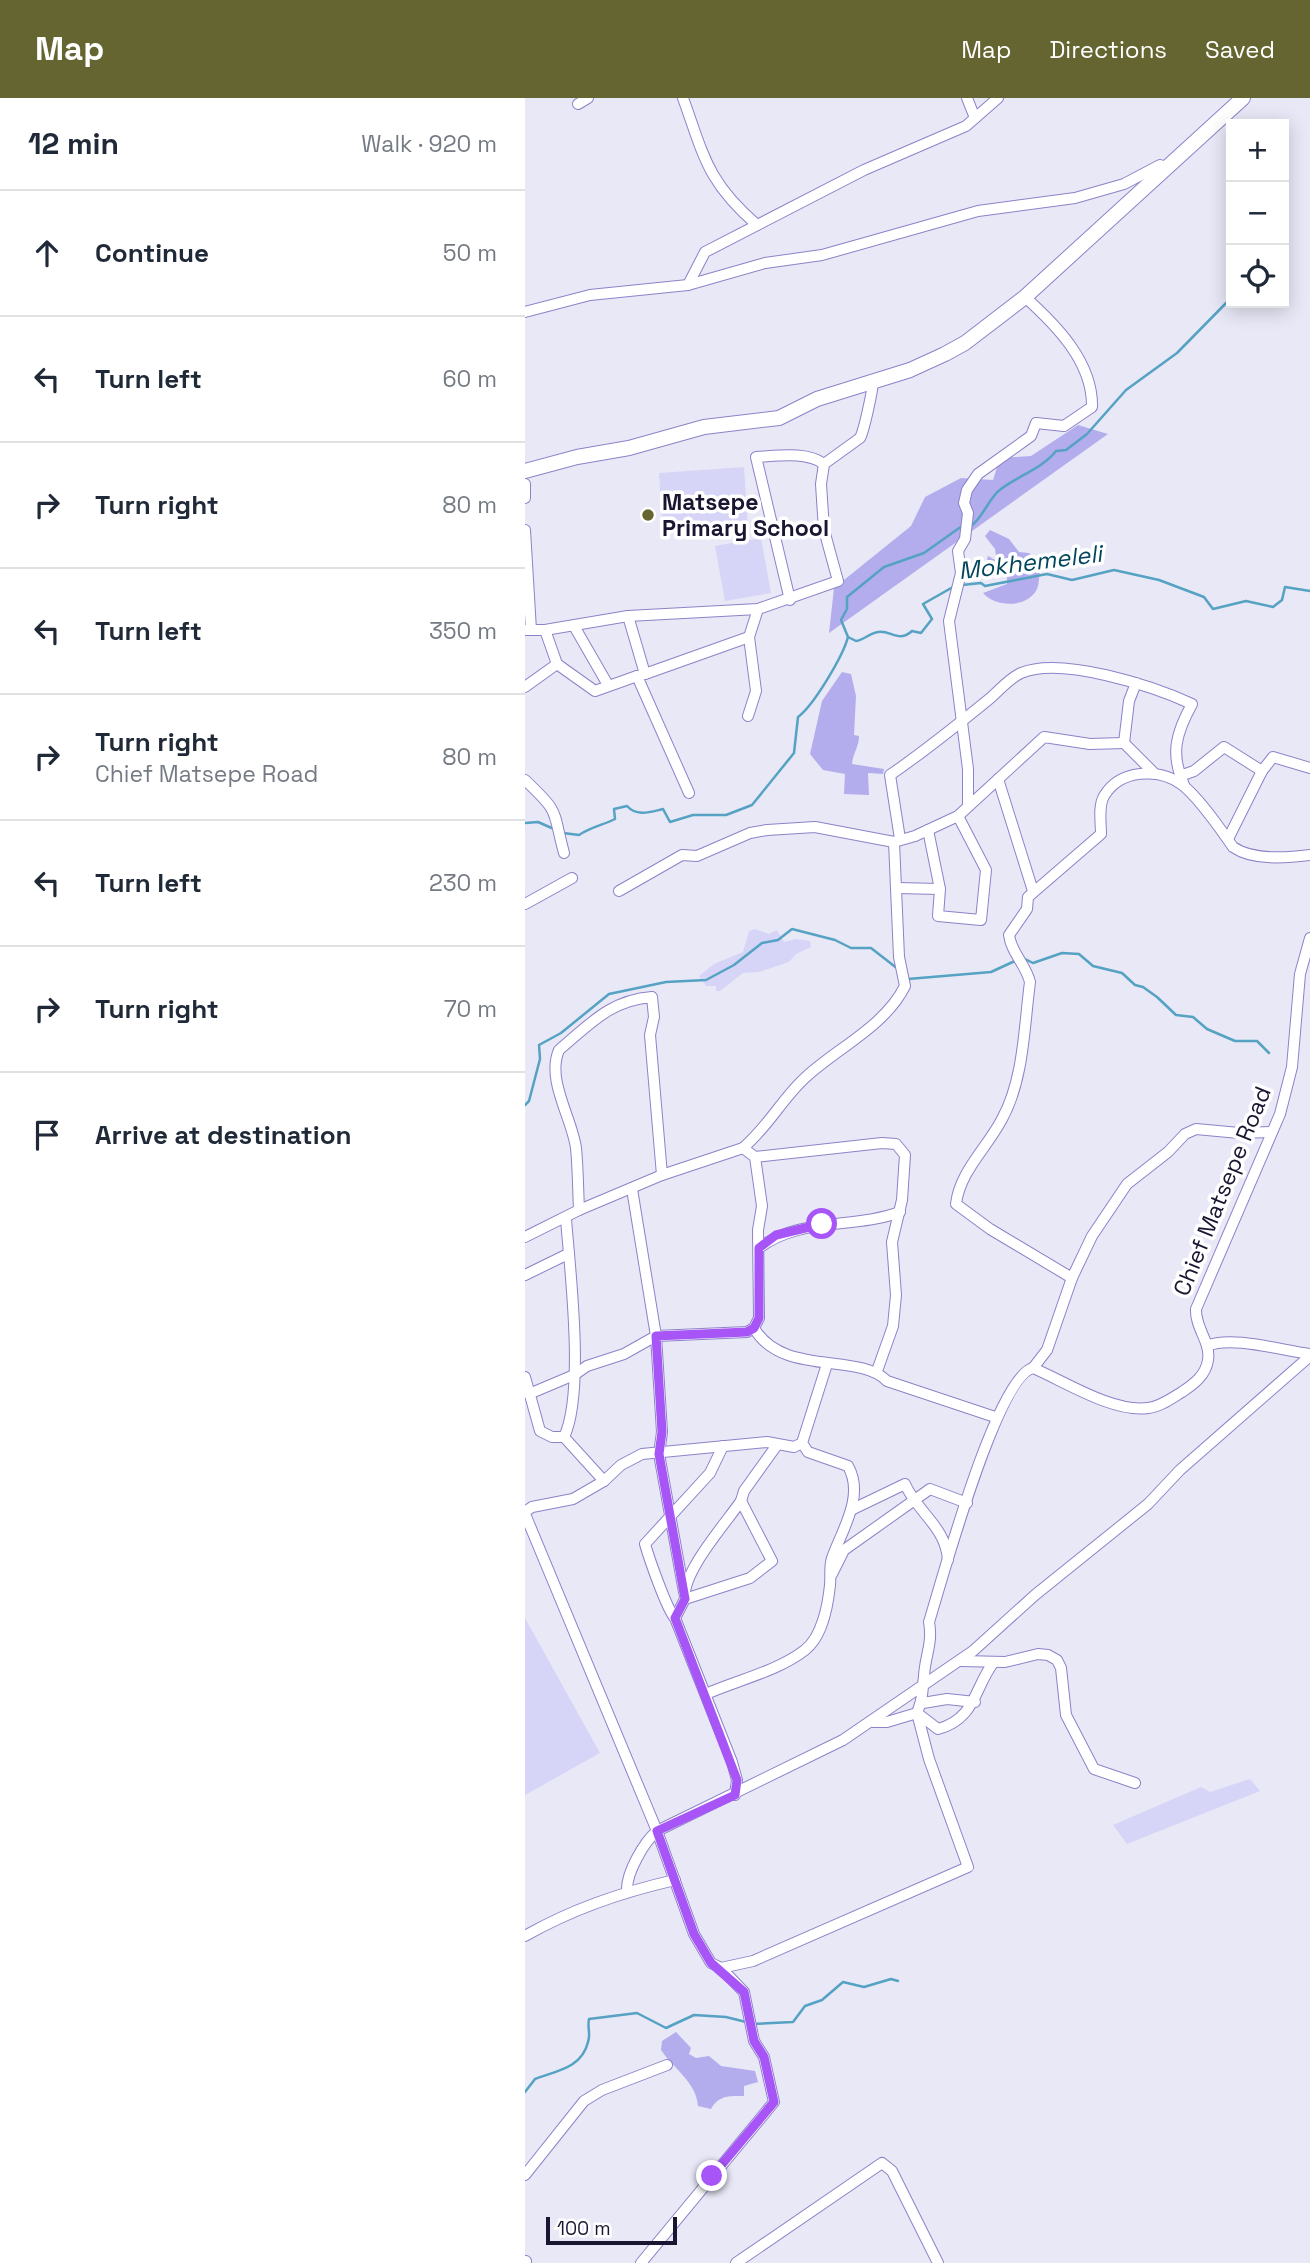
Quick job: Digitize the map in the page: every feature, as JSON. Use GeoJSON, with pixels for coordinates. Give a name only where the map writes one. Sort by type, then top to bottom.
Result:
{"type":"FeatureCollection","features":[{"type":"Feature","properties":{"kind":"street"},"geometry":{"type":"LineString","coordinates":[[683,98],[695,140],[719,188],[757,225]]}},
{"type":"Feature","properties":{"kind":"street"},"geometry":{"type":"LineString","coordinates":[[967,98],[975,118]]}},
{"type":"Feature","properties":{"kind":"street"},"geometry":{"type":"LineString","coordinates":[[688,285],[705,252],[864,170],[966,126],[998,98]]}},
{"type":"Feature","properties":{"kind":"street"},"geometry":{"type":"LineString","coordinates":[[525,471],[577,457],[629,448],[704,427],[779,418],[817,399],[910,370],[965,343],[1025,297],[1243,98]]}},
{"type":"Feature","properties":{"kind":"street"},"geometry":{"type":"LineString","coordinates":[[525,312],[590,295],[688,285],[765,263],[822,256],[978,211],[1075,198],[1124,184],[1160,165],[1165,167]]}},
{"type":"Feature","properties":{"kind":"street"},"geometry":{"type":"LineString","coordinates":[[968,806],[968,769],[949,621],[961,573],[958,551],[965,539],[968,513],[964,502],[967,490],[978,474],[1031,436],[1037,423],[1064,426],[1092,407],[1092,392],[1061,329],[1025,297]]}},
{"type":"Feature","properties":{"kind":"street"},"geometry":{"type":"LineString","coordinates":[[525,530],[528,630],[574,626],[628,616],[758,609],[838,581],[824,530],[821,484],[824,464],[860,438],[866,408],[873,394],[873,381]]}},
{"type":"Feature","properties":{"kind":"street"},"geometry":{"type":"LineString","coordinates":[[790,600],[756,457],[788,455],[818,459],[824,464]]}},
{"type":"Feature","properties":{"kind":"street"},"geometry":{"type":"LineString","coordinates":[[525,484],[525,498]]}},
{"type":"Feature","properties":{"kind":"street"},"geometry":{"type":"LineString","coordinates":[[741,608],[752,625]]}},
{"type":"Feature","properties":{"kind":"street"},"geometry":{"type":"LineString","coordinates":[[748,716],[756,691],[749,637],[758,609]]}},
{"type":"Feature","properties":{"kind":"street"},"geometry":{"type":"LineString","coordinates":[[628,616],[641,675],[689,793]]}},
{"type":"Feature","properties":{"kind":"street"},"geometry":{"type":"LineString","coordinates":[[574,626],[608,685]]}},
{"type":"Feature","properties":{"kind":"street"},"geometry":{"type":"LineString","coordinates":[[545,630],[557,664],[595,691],[749,637]]}},
{"type":"Feature","properties":{"kind":"street"},"geometry":{"type":"LineString","coordinates":[[525,687],[557,664]]}},
{"type":"Feature","properties":{"kind":"street"},"geometry":{"type":"LineString","coordinates":[[525,1237],[566,1219],[579,1210],[662,1175],[743,1148],[764,1131],[806,1077],[892,1009],[905,986],[899,957],[897,841],[890,775],[922,754],[1010,680],[1030,670],[1050,668],[1108,675],[1164,691],[1192,704],[1176,737],[1174,750],[1182,780],[1228,839],[1242,853],[1276,857],[1310,855]]}},
{"type":"Feature","properties":{"kind":"street"},"geometry":{"type":"LineString","coordinates":[[1124,743],[1129,701],[1136,683]]}},
{"type":"Feature","properties":{"kind":"street"},"geometry":{"type":"LineString","coordinates":[[619,891],[682,855],[697,856],[750,833],[815,827],[897,841],[929,830],[958,816],[1044,737],[1090,744],[1124,743],[1153,772]]}},
{"type":"Feature","properties":{"kind":"street"},"geometry":{"type":"LineString","coordinates":[[1182,780],[1224,747],[1262,771]]}},
{"type":"Feature","properties":{"kind":"street"},"geometry":{"type":"LineString","coordinates":[[1228,839],[1262,771],[1273,757],[1310,768]]}},
{"type":"Feature","properties":{"kind":"street"},"geometry":{"type":"LineString","coordinates":[[1072,1278],[990,1229],[956,1204],[963,1180],[1002,1119],[1019,1073],[1030,982],[1027,969],[1010,943],[1009,936],[1027,909],[1028,897],[1033,891],[1101,834],[1100,814],[1104,796],[1130,777],[1153,772],[1182,780]]}},
{"type":"Feature","properties":{"kind":"street"},"geometry":{"type":"LineString","coordinates":[[998,779],[1033,891]]}},
{"type":"Feature","properties":{"kind":"street"},"geometry":{"type":"LineString","coordinates":[[525,780],[549,800],[559,823],[564,853]]}},
{"type":"Feature","properties":{"kind":"street"},"geometry":{"type":"LineString","coordinates":[[929,830],[940,889],[938,916],[981,920],[985,870],[958,816]]}},
{"type":"Feature","properties":{"kind":"street"},"geometry":{"type":"LineString","coordinates":[[525,904],[572,877]]}},
{"type":"Feature","properties":{"kind":"street"},"geometry":{"type":"LineString","coordinates":[[897,887],[918,891],[940,889]]}},
{"type":"Feature","properties":{"kind":"street","name":"Chief Matsepe Road"},"geometry":{"type":"LineString","coordinates":[[1207,1346],[1196,1322],[1196,1309],[1280,1114],[1292,1067],[1300,974],[1310,938]]}},
{"type":"Feature","properties":{"kind":"street"},"geometry":{"type":"LineString","coordinates":[[579,1210],[576,1146],[559,1087],[556,1057],[559,1051],[607,1009],[635,998],[652,997],[654,1017],[650,1035],[662,1175]]}},
{"type":"Feature","properties":{"kind":"street"},"geometry":{"type":"LineString","coordinates":[[721,1968],[753,1961],[968,1867],[929,1759],[920,1708],[925,1685],[923,1678],[932,1639],[929,1622],[995,1417],[1017,1378],[1033,1368],[1047,1350],[1072,1278],[1092,1236],[1127,1184],[1168,1152],[1185,1134],[1196,1129],[1239,1133],[1271,1132]]}},
{"type":"Feature","properties":{"kind":"street"},"geometry":{"type":"LineString","coordinates":[[743,1148],[755,1157],[897,1144],[905,1155],[906,1175],[892,1242],[895,1295],[893,1326],[877,1371]]}},
{"type":"Feature","properties":{"kind":"street"},"geometry":{"type":"LineString","coordinates":[[529,1394],[574,1375],[587,1366],[624,1354],[656,1336],[747,1332],[754,1328],[759,1318],[762,1206],[755,1157]]}},
{"type":"Feature","properties":{"kind":"street"},"geometry":{"type":"LineString","coordinates":[[632,1189],[656,1336],[662,1432],[659,1454],[685,1595]]}},
{"type":"Feature","properties":{"kind":"street"},"geometry":{"type":"LineString","coordinates":[[759,1248],[776,1235],[822,1224],[865,1222],[900,1212]]}},
{"type":"Feature","properties":{"kind":"street"},"geometry":{"type":"LineString","coordinates":[[564,1437],[571,1422],[574,1375],[566,1219]]}},
{"type":"Feature","properties":{"kind":"street"},"geometry":{"type":"LineString","coordinates":[[525,1275],[568,1254]]}},
{"type":"Feature","properties":{"kind":"street"},"geometry":{"type":"LineString","coordinates":[[754,1328],[761,1340],[776,1350],[827,1364],[877,1371],[887,1381],[995,1417]]}},
{"type":"Feature","properties":{"kind":"street"},"geometry":{"type":"LineString","coordinates":[[1033,1368],[1083,1392],[1135,1409],[1151,1408],[1197,1381],[1208,1359],[1207,1346],[1219,1342],[1310,1355]]}},
{"type":"Feature","properties":{"kind":"street"},"geometry":{"type":"LineString","coordinates":[[627,1891],[628,1878],[645,1845],[657,1831],[735,1795],[873,1722],[881,1712],[958,1661],[1148,1504],[1180,1470],[1310,1355]]}},
{"type":"Feature","properties":{"kind":"street"},"geometry":{"type":"LineString","coordinates":[[641,2263],[774,2102],[764,2057],[754,2041],[744,1992],[721,1968],[711,1963],[694,1934],[657,1831],[525,1513],[532,1507],[547,1507],[573,1499],[604,1481],[621,1465],[642,1454],[767,1442],[794,1447],[802,1443],[827,1364]]}},
{"type":"Feature","properties":{"kind":"street"},"geometry":{"type":"LineString","coordinates":[[525,1377],[540,1431],[552,1437],[564,1437],[604,1481]]}},
{"type":"Feature","properties":{"kind":"street"},"geometry":{"type":"LineString","coordinates":[[706,1694],[807,1649],[821,1626],[831,1560],[848,1524],[854,1477],[848,1466],[808,1452],[802,1443]]}},
{"type":"Feature","properties":{"kind":"street"},"geometry":{"type":"LineString","coordinates":[[675,1618],[699,1560],[777,1445]]}},
{"type":"Feature","properties":{"kind":"street"},"geometry":{"type":"LineString","coordinates":[[723,1446],[710,1473],[671,1519],[645,1544],[662,1585],[668,1610],[675,1618],[735,1770],[735,1795]]}},
{"type":"Feature","properties":{"kind":"street"},"geometry":{"type":"LineString","coordinates":[[851,1510],[905,1484],[913,1502],[937,1525],[947,1548],[948,1565]]}},
{"type":"Feature","properties":{"kind":"street"},"geometry":{"type":"LineString","coordinates":[[830,1576],[844,1550],[930,1489],[967,1503]]}},
{"type":"Feature","properties":{"kind":"street"},"geometry":{"type":"LineString","coordinates":[[685,1595],[750,1578],[772,1561],[741,1501]]}},
{"type":"Feature","properties":{"kind":"street"},"geometry":{"type":"LineString","coordinates":[[930,1650],[943,1671]]}},
{"type":"Feature","properties":{"kind":"street"},"geometry":{"type":"LineString","coordinates":[[958,1661],[993,1663],[1038,1654],[1057,1660],[1061,1668],[1066,1715],[1094,1769],[1135,1783]]}},
{"type":"Feature","properties":{"kind":"street"},"geometry":{"type":"LineString","coordinates":[[920,1708],[930,1727],[938,1729],[957,1720],[975,1702],[981,1679],[993,1663]]}},
{"type":"Feature","properties":{"kind":"street"},"geometry":{"type":"LineString","coordinates":[[873,1722],[887,1722],[947,1699],[975,1702]]}},
{"type":"Feature","properties":{"kind":"street"},"geometry":{"type":"LineString","coordinates":[[525,1936],[585,1907],[627,1891],[675,1880]]}},
{"type":"Feature","properties":{"kind":"street"},"geometry":{"type":"LineString","coordinates":[[525,2175],[584,2101],[603,2090],[667,2065]]}},
{"type":"Feature","properties":{"kind":"street"},"geometry":{"type":"LineString","coordinates":[[736,2263],[882,2163],[892,2171],[938,2263]]}},
{"type":"Feature","properties":{"kind":"shaded area"},"geometry":{"type":"Polygon","coordinates":[[[1078,425],[1108,434],[829,633],[834,588],[911,526],[925,497],[961,478],[993,480],[1000,458],[1031,456],[1078,425]]]}},
{"type":"Feature","properties":{"kind":"shaded area"},"geometry":{"type":"Polygon","coordinates":[[[744,467],[748,528],[663,533],[659,473],[744,467]]]}},
{"type":"Feature","properties":{"kind":"shaded area"},"geometry":{"type":"Polygon","coordinates":[[[990,530],[1009,539],[1019,552],[1029,553],[1047,571],[1040,572],[1037,589],[1026,600],[1003,603],[988,598],[983,593],[1007,584],[1007,573],[996,568],[984,572],[988,556],[997,561],[995,549],[985,536],[990,530]]]}},
{"type":"Feature","properties":{"kind":"shaded area"},"geometry":{"type":"Polygon","coordinates":[[[761,538],[771,593],[725,601],[715,546],[761,538]]]}},
{"type":"Feature","properties":{"kind":"shaded area"},"geometry":{"type":"Polygon","coordinates":[[[842,672],[851,674],[856,696],[854,735],[859,736],[852,764],[884,769],[883,774],[868,773],[869,795],[844,794],[845,774],[823,770],[810,754],[822,701],[842,672]]]}},
{"type":"Feature","properties":{"kind":"shaded area"},"geometry":{"type":"Polygon","coordinates":[[[755,929],[769,934],[777,930],[784,942],[796,939],[810,941],[811,947],[796,954],[789,962],[759,972],[743,973],[720,991],[716,991],[716,986],[706,986],[699,976],[714,964],[743,952],[749,931],[755,929]]]}},
{"type":"Feature","properties":{"kind":"shaded area"},"geometry":{"type":"Polygon","coordinates":[[[525,1618],[600,1753],[525,1795],[525,1618]]]}},
{"type":"Feature","properties":{"kind":"shaded area"},"geometry":{"type":"Polygon","coordinates":[[[1250,1779],[1260,1791],[1127,1844],[1113,1825],[1201,1787],[1210,1792],[1250,1779]]]}},
{"type":"Feature","properties":{"kind":"shaded area"},"geometry":{"type":"Polygon","coordinates":[[[676,2032],[691,2048],[689,2054],[696,2058],[709,2056],[721,2066],[755,2071],[758,2082],[744,2086],[744,2096],[721,2099],[711,2109],[698,2106],[689,2083],[661,2050],[662,2041],[676,2032]]]}},
{"type":"Feature","properties":{"kind":"waterway"},"geometry":{"type":"LineString","coordinates":[[971,526],[997,493],[1056,451],[1066,450],[1087,434],[1126,390],[1177,353],[1226,303]]}},
{"type":"Feature","properties":{"kind":"waterway"},"geometry":{"type":"LineString","coordinates":[[848,637],[841,620],[847,609],[847,597],[884,567],[924,553],[962,526]]}},
{"type":"Feature","properties":{"kind":"waterway","name":"Mokhemeleli"},"geometry":{"type":"LineString","coordinates":[[962,585],[981,583],[985,586],[1047,574],[1072,580],[1114,570],[1159,580],[1204,597],[1213,609],[1246,601],[1273,607],[1282,600],[1285,587],[1310,591]]}},
{"type":"Feature","properties":{"kind":"waterway","name":"Mokhemeleli"},"geometry":{"type":"LineString","coordinates":[[563,833],[579,835],[615,819],[614,809],[627,806],[639,813],[663,809],[670,822],[693,815],[726,815],[752,805],[794,753],[798,717],[827,680],[848,637],[856,641],[878,632],[899,636],[912,631],[921,633],[932,619],[923,604],[953,587]]}},
{"type":"Feature","properties":{"kind":"waterway","name":"Mokhemeleli"},"geometry":{"type":"LineString","coordinates":[[525,823],[538,822],[554,829]]}},
{"type":"Feature","properties":{"kind":"waterway"},"geometry":{"type":"LineString","coordinates":[[525,1105],[529,1101],[540,1059],[539,1045],[561,1033],[609,994],[666,982],[706,980],[734,965],[762,943],[778,940],[792,929],[835,940],[851,948],[871,948],[898,969]]}},
{"type":"Feature","properties":{"kind":"waterway"},"geometry":{"type":"LineString","coordinates":[[1023,958],[1033,963],[1062,953],[1079,954],[1093,966],[1122,973],[1135,985],[1157,997],[1176,1015],[1193,1017],[1207,1029],[1235,1041],[1257,1041],[1269,1053]]}},
{"type":"Feature","properties":{"kind":"waterway"},"geometry":{"type":"LineString","coordinates":[[908,979],[991,972],[1017,960]]}},
{"type":"Feature","properties":{"kind":"waterway"},"geometry":{"type":"LineString","coordinates":[[752,2024],[793,2022],[805,2006],[822,2000],[843,1982],[864,1987],[891,1979],[898,1981]]}},
{"type":"Feature","properties":{"kind":"waterway"},"geometry":{"type":"LineString","coordinates":[[525,2092],[535,2079],[559,2071],[580,2058],[589,2039],[589,2019],[637,2013],[666,2028],[694,2015],[726,2017],[746,2022]]}},
{"type":"Feature","properties":{"kind":"place","name":"Matsepe Primary School"},"geometry":{"type":"Point","coordinates":[648,515]}},
{"type":"Feature","properties":{"kind":"route"},"geometry":{"type":"LineString","coordinates":[[712,2176],[774,2102],[764,2057],[754,2041],[744,1992],[721,1968],[711,1963],[694,1934],[657,1831],[735,1795],[737,1780],[675,1618],[685,1599],[659,1454],[662,1432],[657,1395],[659,1377],[656,1336],[747,1332],[754,1328],[759,1318],[759,1248],[776,1235],[822,1224]]}}]}
